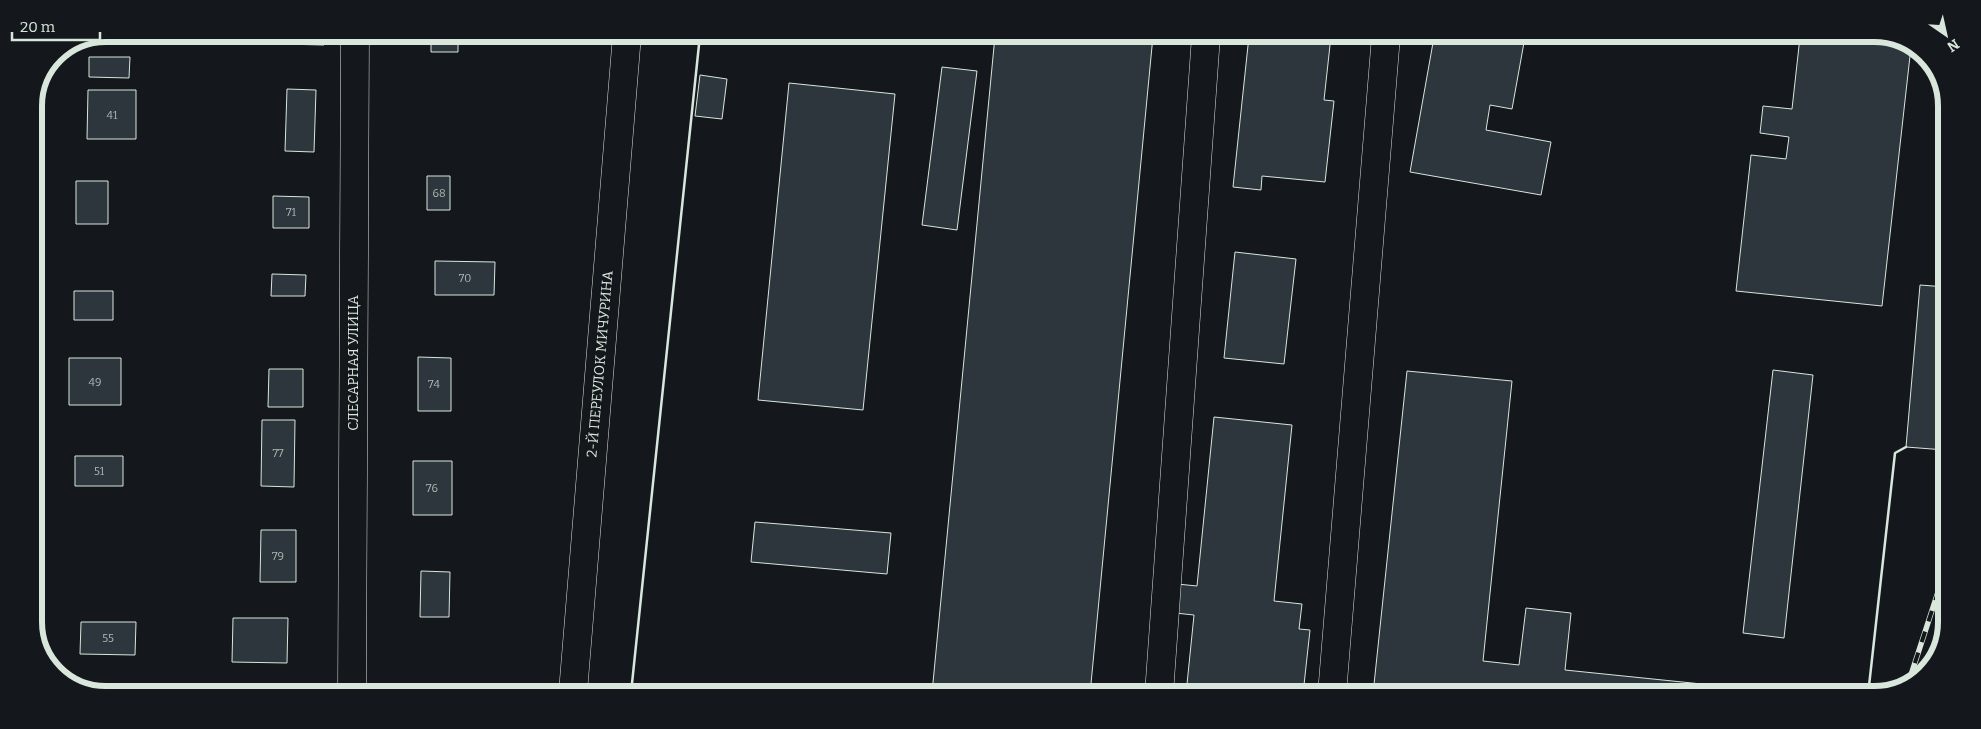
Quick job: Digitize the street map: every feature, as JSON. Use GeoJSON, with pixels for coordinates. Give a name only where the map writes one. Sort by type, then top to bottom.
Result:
{"type":"FeatureCollection","features":[{"type":"Feature","properties":{"kind":"street","name":"СЛЕСАРНАЯ УЛИЦА"},"geometry":{"type":"LineString","coordinates":[[352,686],[355,42]]}},
{"type":"Feature","properties":{"kind":"street","name":"2-Й ПЕРЕУЛОК МИЧУРИНА"},"geometry":{"type":"LineString","coordinates":[[573,686],[626,42]]}},
{"type":"Feature","properties":{"kind":"street"},"geometry":{"type":"LineString","coordinates":[[1160,686],[1206,42]]}},
{"type":"Feature","properties":{"kind":"street"},"geometry":{"type":"LineString","coordinates":[[1333,686],[1386,42]]}},
{"type":"Feature","properties":{"kind":"building"},"geometry":{"type":"Polygon","coordinates":[[[282,42],[324,42],[324,45],[282,44],[282,42]]]}},
{"type":"Feature","properties":{"kind":"building"},"geometry":{"type":"Polygon","coordinates":[[[431,42],[458,42],[458,52],[431,52],[431,42]]]}},
{"type":"Feature","properties":{"kind":"building"},"geometry":{"type":"Polygon","coordinates":[[[994,42],[1152,42],[1091,686],[933,686],[994,42]]]}},
{"type":"Feature","properties":{"kind":"building"},"geometry":{"type":"Polygon","coordinates":[[[1248,42],[1330,42],[1324,100],[1334,101],[1325,182],[1262,176],[1261,190],[1233,187],[1248,42]]]}},
{"type":"Feature","properties":{"kind":"building"},"geometry":{"type":"Polygon","coordinates":[[[1433,42],[1524,42],[1512,109],[1490,105],[1486,130],[1551,142],[1541,195],[1410,172],[1433,42]]]}},
{"type":"Feature","properties":{"kind":"building"},"geometry":{"type":"Polygon","coordinates":[[[1799,42],[1874,42],[1895,46],[1910,53],[1882,306],[1736,291],[1751,155],[1786,159],[1789,137],[1760,133],[1763,106],[1792,109],[1799,42]]]}},
{"type":"Feature","properties":{"kind":"building"},"geometry":{"type":"Polygon","coordinates":[[[89,57],[130,57],[129,78],[89,77],[89,57]]]}},
{"type":"Feature","properties":{"kind":"building"},"geometry":{"type":"Polygon","coordinates":[[[942,67],[977,71],[957,230],[922,225],[942,67]]]}},
{"type":"Feature","properties":{"kind":"building"},"geometry":{"type":"Polygon","coordinates":[[[700,75],[727,79],[722,119],[695,116],[700,75]]]}},
{"type":"Feature","properties":{"kind":"building"},"geometry":{"type":"Polygon","coordinates":[[[789,83],[895,94],[863,410],[758,400],[789,83]]]}},
{"type":"Feature","properties":{"kind":"building"},"geometry":{"type":"Polygon","coordinates":[[[287,89],[316,90],[314,152],[285,151],[287,89]]]}},
{"type":"Feature","properties":{"kind":"building"},"geometry":{"type":"Polygon","coordinates":[[[88,90],[136,90],[136,139],[87,139],[88,90]]]}},
{"type":"Feature","properties":{"kind":"building"},"geometry":{"type":"Polygon","coordinates":[[[427,176],[450,176],[450,210],[427,210],[427,176]]]}},
{"type":"Feature","properties":{"kind":"building"},"geometry":{"type":"Polygon","coordinates":[[[76,181],[108,181],[108,224],[76,224],[76,181]]]}},
{"type":"Feature","properties":{"kind":"building"},"geometry":{"type":"Polygon","coordinates":[[[273,196],[309,197],[309,228],[273,228],[273,196]]]}},
{"type":"Feature","properties":{"kind":"building"},"geometry":{"type":"Polygon","coordinates":[[[1235,252],[1296,259],[1284,364],[1224,358],[1235,252]]]}},
{"type":"Feature","properties":{"kind":"building"},"geometry":{"type":"Polygon","coordinates":[[[435,261],[495,262],[494,295],[435,295],[435,261]]]}},
{"type":"Feature","properties":{"kind":"building"},"geometry":{"type":"Polygon","coordinates":[[[272,274],[306,275],[305,296],[271,296],[272,274]]]}},
{"type":"Feature","properties":{"kind":"building"},"geometry":{"type":"Polygon","coordinates":[[[1920,285],[1938,286],[1938,449],[1906,447],[1920,285]]]}},
{"type":"Feature","properties":{"kind":"building"},"geometry":{"type":"Polygon","coordinates":[[[74,291],[113,291],[113,320],[74,320],[74,291]]]}},
{"type":"Feature","properties":{"kind":"building"},"geometry":{"type":"Polygon","coordinates":[[[418,357],[451,358],[451,411],[418,411],[418,357]]]}},
{"type":"Feature","properties":{"kind":"building"},"geometry":{"type":"Polygon","coordinates":[[[69,358],[121,358],[121,405],[69,405],[69,358]]]}},
{"type":"Feature","properties":{"kind":"building"},"geometry":{"type":"Polygon","coordinates":[[[269,369],[303,369],[303,407],[268,407],[269,369]]]}},
{"type":"Feature","properties":{"kind":"building"},"geometry":{"type":"Polygon","coordinates":[[[1773,370],[1813,375],[1784,638],[1743,633],[1773,370]]]}},
{"type":"Feature","properties":{"kind":"building"},"geometry":{"type":"Polygon","coordinates":[[[1407,371],[1512,381],[1483,661],[1519,665],[1526,608],[1571,613],[1565,670],[1721,686],[1478,686],[1374,686],[1407,371]]]}},
{"type":"Feature","properties":{"kind":"building"},"geometry":{"type":"Polygon","coordinates":[[[1214,417],[1292,425],[1274,601],[1302,604],[1299,629],[1310,630],[1304,686],[1187,686],[1194,615],[1175,613],[1177,584],[1197,586],[1214,417]]]}},
{"type":"Feature","properties":{"kind":"building"},"geometry":{"type":"Polygon","coordinates":[[[262,420],[295,420],[294,487],[261,486],[262,420]]]}},
{"type":"Feature","properties":{"kind":"building"},"geometry":{"type":"Polygon","coordinates":[[[75,456],[123,456],[123,486],[75,486],[75,456]]]}},
{"type":"Feature","properties":{"kind":"building"},"geometry":{"type":"Polygon","coordinates":[[[413,461],[452,461],[452,515],[413,515],[413,461]]]}},
{"type":"Feature","properties":{"kind":"building"},"geometry":{"type":"Polygon","coordinates":[[[755,522],[891,533],[887,574],[751,562],[755,522]]]}},
{"type":"Feature","properties":{"kind":"building"},"geometry":{"type":"Polygon","coordinates":[[[261,530],[296,530],[296,582],[260,582],[261,530]]]}},
{"type":"Feature","properties":{"kind":"building"},"geometry":{"type":"Polygon","coordinates":[[[421,571],[450,572],[449,617],[420,617],[421,571]]]}},
{"type":"Feature","properties":{"kind":"building"},"geometry":{"type":"Polygon","coordinates":[[[233,618],[288,618],[287,663],[232,662],[233,618]]]}},
{"type":"Feature","properties":{"kind":"building"},"geometry":{"type":"Polygon","coordinates":[[[81,622],[136,622],[135,655],[80,654],[81,622]]]}},
{"type":"Feature","properties":{"kind":"railway"},"geometry":{"type":"LineString","coordinates":[[1911,675],[1938,592]]}},
{"type":"Feature","properties":{"kind":"wall"},"geometry":{"type":"LineString","coordinates":[[632,686],[699,42]]}},
{"type":"Feature","properties":{"kind":"wall"},"geometry":{"type":"LineString","coordinates":[[1869,686],[1895,453],[1906,447]]}}]}
